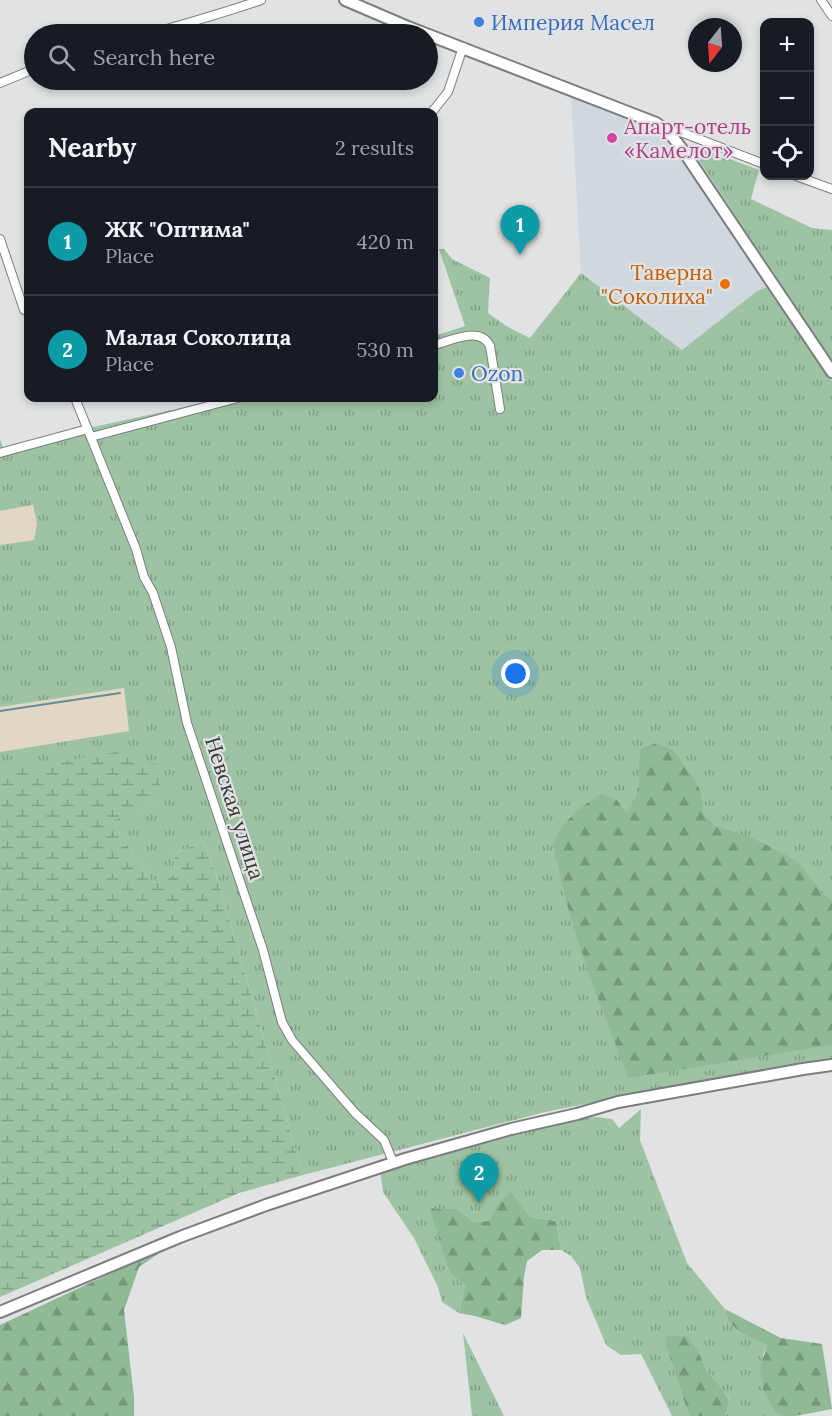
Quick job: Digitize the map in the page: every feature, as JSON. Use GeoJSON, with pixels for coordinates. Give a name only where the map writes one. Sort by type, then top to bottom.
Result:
{"type":"FeatureCollection","features":[{"type":"Feature","properties":{"kind":"street"},"geometry":{"type":"LineString","coordinates":[[182,24],[220,15],[261,0]]}},
{"type":"Feature","properties":{"kind":"street"},"geometry":{"type":"LineString","coordinates":[[345,0],[403,24]]}},
{"type":"Feature","properties":{"kind":"street"},"geometry":{"type":"LineString","coordinates":[[821,0],[832,16]]}},
{"type":"Feature","properties":{"kind":"street"},"geometry":{"type":"LineString","coordinates":[[438,37],[760,162]]}},
{"type":"Feature","properties":{"kind":"street"},"geometry":{"type":"LineString","coordinates":[[435,108],[448,92],[463,47]]}},
{"type":"Feature","properties":{"kind":"street"},"geometry":{"type":"LineString","coordinates":[[0,83],[24,73]]}},
{"type":"Feature","properties":{"kind":"street"},"geometry":{"type":"LineString","coordinates":[[656,123],[671,135],[682,149],[832,372]]}},
{"type":"Feature","properties":{"kind":"street"},"geometry":{"type":"LineString","coordinates":[[682,149],[694,137]]}},
{"type":"Feature","properties":{"kind":"street"},"geometry":{"type":"LineString","coordinates":[[807,180],[832,189]]}},
{"type":"Feature","properties":{"kind":"street"},"geometry":{"type":"LineString","coordinates":[[0,239],[24,310]]}},
{"type":"Feature","properties":{"kind":"street"},"geometry":{"type":"LineString","coordinates":[[438,344],[473,334],[488,342],[500,409]]}},
{"type":"Feature","properties":{"kind":"street","name":"Невская улица"},"geometry":{"type":"LineString","coordinates":[[77,402],[136,549],[144,577],[153,593],[171,647],[187,723],[263,950],[282,1022],[292,1041],[355,1113],[384,1140],[393,1162]]}},
{"type":"Feature","properties":{"kind":"street"},"geometry":{"type":"LineString","coordinates":[[0,453],[221,402]]}},
{"type":"Feature","properties":{"kind":"street"},"geometry":{"type":"LineString","coordinates":[[0,1312],[180,1237],[393,1162],[618,1102],[832,1065]]}},
{"type":"Feature","properties":{"kind":"shaded area"},"geometry":{"type":"Polygon","coordinates":[[[571,95],[659,130],[668,145],[725,217],[770,286],[757,291],[682,350],[581,273],[571,95]]]}},
{"type":"Feature","properties":{"kind":"shaded area"},"geometry":{"type":"Polygon","coordinates":[[[33,505],[37,523],[34,540],[0,545],[0,511],[33,505]]]}},
{"type":"Feature","properties":{"kind":"shaded area"},"geometry":{"type":"Polygon","coordinates":[[[124,688],[129,732],[0,752],[0,707],[124,688]]]}},
{"type":"Feature","properties":{"kind":"green space"},"geometry":{"type":"Polygon","coordinates":[[[698,147],[759,170],[751,199],[812,228],[832,230],[832,361],[694,153],[698,147]]]}},
{"type":"Feature","properties":{"kind":"green space"},"geometry":{"type":"Polygon","coordinates":[[[439,249],[444,249],[452,259],[490,278],[488,313],[508,327],[530,338],[581,273],[682,350],[757,291],[770,286],[832,381],[832,1063],[707,1080],[545,1112],[303,1175],[217,876],[203,841],[174,854],[175,873],[164,884],[151,881],[113,819],[154,804],[0,783],[0,752],[129,731],[124,688],[0,707],[0,545],[34,540],[37,523],[33,505],[0,511],[0,439],[3,448],[208,402],[438,402],[438,335],[465,326],[439,249]]]}},
{"type":"Feature","properties":{"kind":"green space"},"geometry":{"type":"Polygon","coordinates":[[[656,743],[673,750],[694,779],[702,794],[703,813],[715,826],[748,836],[799,863],[821,892],[832,901],[832,1045],[628,1078],[571,919],[554,843],[567,821],[601,794],[617,800],[627,814],[635,799],[639,783],[641,749],[656,743]]]}},
{"type":"Feature","properties":{"kind":"green space"},"geometry":{"type":"Polygon","coordinates":[[[128,750],[148,763],[165,765],[154,804],[114,820],[151,881],[164,883],[175,873],[174,854],[203,841],[217,876],[303,1175],[239,1193],[0,1297],[0,772],[128,750]]]}},
{"type":"Feature","properties":{"kind":"green space"},"geometry":{"type":"Polygon","coordinates":[[[641,1109],[640,1140],[687,1263],[725,1309],[728,1321],[767,1345],[763,1355],[775,1412],[783,1416],[726,1416],[729,1399],[707,1371],[699,1353],[665,1343],[689,1416],[672,1416],[641,1354],[621,1355],[606,1345],[586,1297],[580,1268],[571,1256],[561,1250],[556,1221],[529,1217],[497,1205],[489,1221],[474,1222],[457,1209],[436,1209],[430,1206],[449,1272],[465,1286],[459,1313],[442,1302],[438,1287],[414,1238],[383,1192],[380,1170],[574,1119],[596,1117],[612,1119],[619,1128],[641,1109]]]}},
{"type":"Feature","properties":{"kind":"green space"},"geometry":{"type":"Polygon","coordinates":[[[511,1192],[529,1217],[556,1221],[561,1250],[542,1250],[527,1261],[521,1318],[505,1325],[459,1313],[465,1286],[449,1272],[429,1206],[436,1209],[457,1209],[474,1222],[489,1221],[497,1205],[511,1192]]]}},
{"type":"Feature","properties":{"kind":"green space"},"geometry":{"type":"Polygon","coordinates":[[[171,1245],[139,1267],[124,1310],[134,1416],[0,1416],[0,1325],[171,1245]]]}},
{"type":"Feature","properties":{"kind":"green space"},"geometry":{"type":"Polygon","coordinates":[[[725,1309],[781,1338],[822,1344],[832,1409],[795,1416],[783,1416],[775,1412],[763,1389],[760,1369],[767,1345],[740,1332],[728,1321],[725,1309]]]}},
{"type":"Feature","properties":{"kind":"green space"},"geometry":{"type":"Polygon","coordinates":[[[463,1333],[504,1416],[472,1416],[463,1333]]]}},
{"type":"Feature","properties":{"kind":"green space"},"geometry":{"type":"Polygon","coordinates":[[[667,1336],[687,1336],[699,1353],[707,1371],[729,1400],[726,1416],[689,1416],[665,1343],[667,1336]]]}},
{"type":"Feature","properties":{"kind":"waterway"},"geometry":{"type":"LineString","coordinates":[[0,711],[120,693]]}},
{"type":"Feature","properties":{"kind":"place","name":"Империя Масел"},"geometry":{"type":"Point","coordinates":[479,22]}},
{"type":"Feature","properties":{"kind":"place","name":"Апарт-отель «Камелот»"},"geometry":{"type":"Point","coordinates":[612,138]}},
{"type":"Feature","properties":{"kind":"place","name":"ЖК \"Оптима\""},"geometry":{"type":"Point","coordinates":[520,255]}},
{"type":"Feature","properties":{"kind":"place","name":"Таверна \"Соколиха\""},"geometry":{"type":"Point","coordinates":[725,284]}},
{"type":"Feature","properties":{"kind":"place","name":"Ozon"},"geometry":{"type":"Point","coordinates":[459,373]}},
{"type":"Feature","properties":{"kind":"place","name":"Малая Соколица"},"geometry":{"type":"Point","coordinates":[479,1203]}}]}
